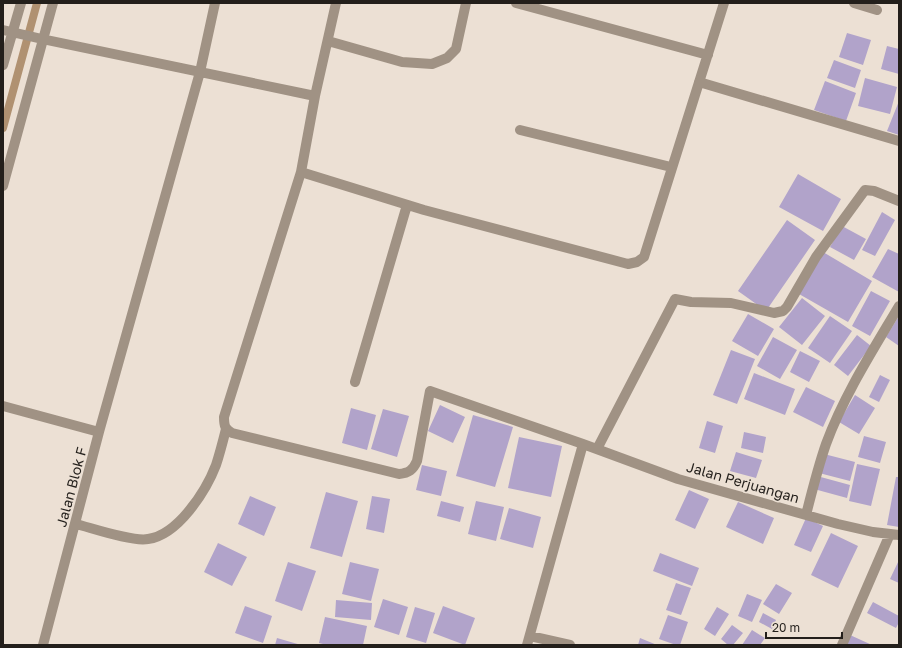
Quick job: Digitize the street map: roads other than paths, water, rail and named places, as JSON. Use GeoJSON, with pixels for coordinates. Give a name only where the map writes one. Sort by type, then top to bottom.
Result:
{"type":"FeatureCollection","features":[{"type":"Feature","properties":{"kind":"street"},"geometry":{"type":"LineString","coordinates":[[3,65],[11,31],[21,3]]}},
{"type":"Feature","properties":{"kind":"street"},"geometry":{"type":"LineString","coordinates":[[3,186],[40,39],[52,3]]}},
{"type":"Feature","properties":{"kind":"street"},"geometry":{"type":"LineString","coordinates":[[99,432],[200,72],[215,3]]}},
{"type":"Feature","properties":{"kind":"street"},"geometry":{"type":"LineString","coordinates":[[76,524],[136,539],[147,539],[159,536],[182,520],[205,487],[216,466],[226,429],[224,425],[224,417],[301,172],[315,96],[336,3]]}},
{"type":"Feature","properties":{"kind":"street"},"geometry":{"type":"LineString","coordinates":[[328,41],[402,62],[432,64],[447,58],[456,49],[466,3]]}},
{"type":"Feature","properties":{"kind":"street"},"geometry":{"type":"LineString","coordinates":[[516,3],[708,55]]}},
{"type":"Feature","properties":{"kind":"street"},"geometry":{"type":"LineString","coordinates":[[301,172],[407,205],[628,264],[637,262],[644,257],[671,167],[724,3]]}},
{"type":"Feature","properties":{"kind":"street"},"geometry":{"type":"LineString","coordinates":[[854,3],[877,10]]}},
{"type":"Feature","properties":{"kind":"street"},"geometry":{"type":"LineString","coordinates":[[11,31],[40,39],[315,96]]}},
{"type":"Feature","properties":{"kind":"street"},"geometry":{"type":"LineString","coordinates":[[699,82],[899,141]]}},
{"type":"Feature","properties":{"kind":"street"},"geometry":{"type":"LineString","coordinates":[[520,130],[671,167]]}},
{"type":"Feature","properties":{"kind":"street"},"geometry":{"type":"LineString","coordinates":[[597,449],[675,299],[691,302],[731,303],[774,313],[783,311],[787,307],[816,257],[865,190],[874,190],[899,201]]}},
{"type":"Feature","properties":{"kind":"street"},"geometry":{"type":"LineString","coordinates":[[355,382],[407,205]]}},
{"type":"Feature","properties":{"kind":"street"},"geometry":{"type":"LineString","coordinates":[[806,514],[816,474],[825,448],[840,414],[860,373],[899,306]]}},
{"type":"Feature","properties":{"kind":"street","name":"Jalan Perjuangan"},"geometry":{"type":"LineString","coordinates":[[226,429],[232,433],[254,439],[399,474],[406,473],[413,470],[417,461],[430,392],[583,444],[678,479],[838,524],[873,532],[894,534]]}},
{"type":"Feature","properties":{"kind":"street","name":"Jalan Blok F"},"geometry":{"type":"LineString","coordinates":[[3,406],[99,432],[43,645]]}},
{"type":"Feature","properties":{"kind":"street"},"geometry":{"type":"LineString","coordinates":[[570,645],[528,640],[583,444]]}},
{"type":"Feature","properties":{"kind":"street"},"geometry":{"type":"LineString","coordinates":[[842,645],[894,534]]}},
{"type":"Feature","properties":{"kind":"waterway"},"geometry":{"type":"LineString","coordinates":[[3,128],[37,3]]}}]}
